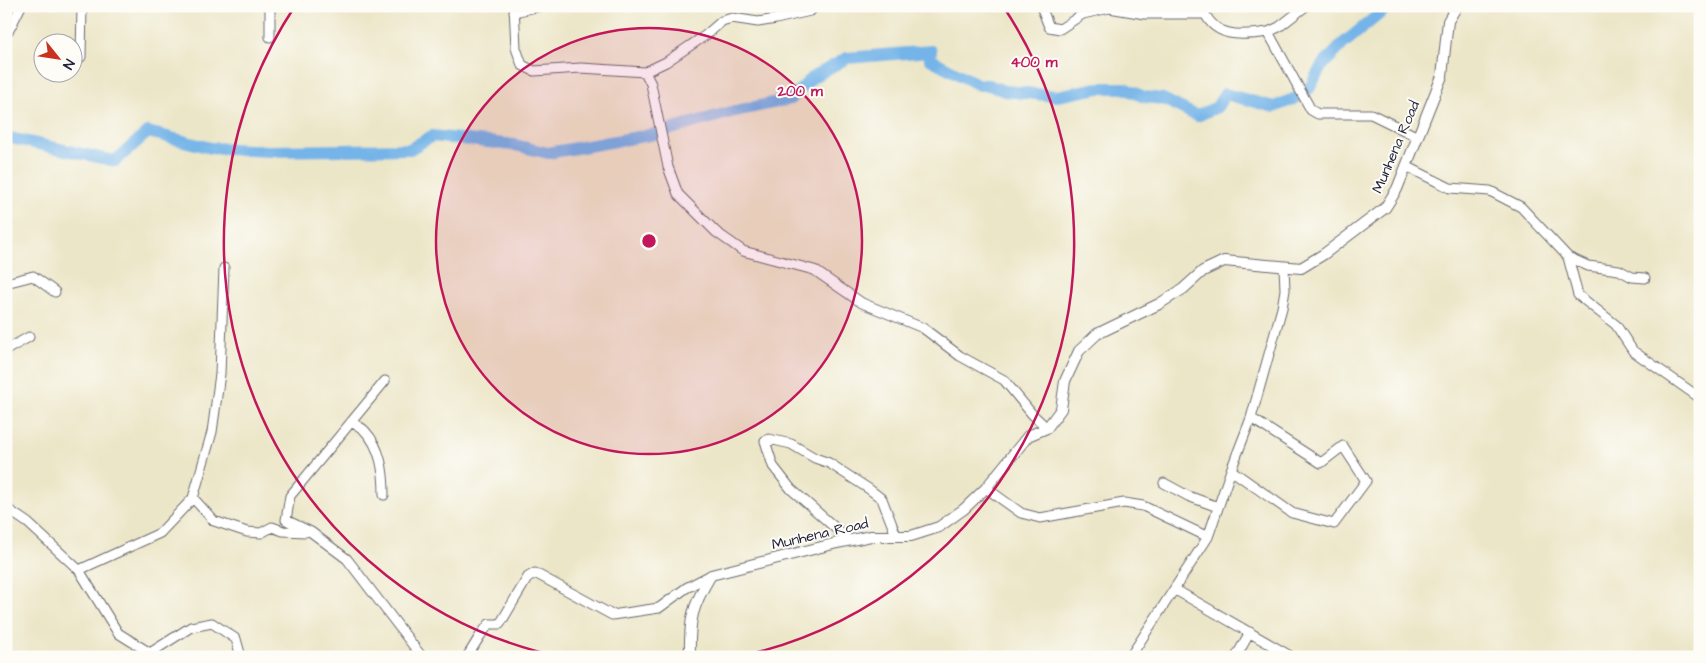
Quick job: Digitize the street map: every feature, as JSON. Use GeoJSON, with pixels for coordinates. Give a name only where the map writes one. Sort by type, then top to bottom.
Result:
{"type":"FeatureCollection","features":[{"type":"Feature","properties":{"kind":"street"},"geometry":{"type":"LineString","coordinates":[[6,29],[9,30],[20,6]]}},
{"type":"Feature","properties":{"kind":"street"},"geometry":{"type":"LineString","coordinates":[[81,32],[82,6]]}},
{"type":"Feature","properties":{"kind":"street"},"geometry":{"type":"LineString","coordinates":[[270,6],[270,37]]}},
{"type":"Feature","properties":{"kind":"street"},"geometry":{"type":"LineString","coordinates":[[541,6],[514,9],[516,48],[522,65],[534,71],[581,68],[645,72],[666,62],[706,35],[722,21],[732,18],[758,22],[810,11],[816,6]]}},
{"type":"Feature","properties":{"kind":"street"},"geometry":{"type":"LineString","coordinates":[[1041,6],[1049,27],[1060,29],[1083,14],[1109,8],[1145,14],[1203,10],[1219,30],[1242,35],[1268,32],[1279,27],[1306,6]]}},
{"type":"Feature","properties":{"kind":"street","name":"Munhena Road"},"geometry":{"type":"LineString","coordinates":[[711,575],[849,540],[871,536],[911,536],[939,527],[964,509],[986,488],[1028,436],[1048,428],[1061,409],[1065,381],[1079,351],[1097,334],[1159,304],[1183,289],[1203,271],[1224,261],[1301,268],[1324,254],[1385,208],[1397,189],[1442,76],[1448,21],[1457,6]]}},
{"type":"Feature","properties":{"kind":"street"},"geometry":{"type":"LineString","coordinates":[[1268,32],[1312,110],[1318,114],[1371,114],[1418,137]]}},
{"type":"Feature","properties":{"kind":"street"},"geometry":{"type":"LineString","coordinates":[[645,72],[651,84],[668,166],[678,194],[716,232],[743,251],[814,270],[862,303],[923,328],[960,356],[1004,380],[1032,414],[1048,428]]}},
{"type":"Feature","properties":{"kind":"street"},"geometry":{"type":"LineString","coordinates":[[1406,166],[1450,188],[1490,191],[1521,207],[1568,257],[1588,266],[1619,270],[1632,277],[1645,278]]}},
{"type":"Feature","properties":{"kind":"street"},"geometry":{"type":"LineString","coordinates":[[1568,257],[1578,295],[1616,325],[1633,351],[1700,398]]}},
{"type":"Feature","properties":{"kind":"street"},"geometry":{"type":"LineString","coordinates":[[1130,657],[1208,537],[1251,418],[1282,308],[1285,290],[1284,267]]}},
{"type":"Feature","properties":{"kind":"street"},"geometry":{"type":"LineString","coordinates":[[79,570],[160,533],[193,498],[212,432],[220,374],[224,268]]}},
{"type":"Feature","properties":{"kind":"street"},"geometry":{"type":"LineString","coordinates":[[6,283],[33,276],[55,292]]}},
{"type":"Feature","properties":{"kind":"street"},"geometry":{"type":"LineString","coordinates":[[6,350],[29,337]]}},
{"type":"Feature","properties":{"kind":"street"},"geometry":{"type":"LineString","coordinates":[[385,381],[290,496],[286,520],[311,532],[347,559],[422,657]]}},
{"type":"Feature","properties":{"kind":"street"},"geometry":{"type":"LineString","coordinates":[[1231,470],[1292,513],[1334,524],[1366,481],[1343,446],[1321,462],[1251,418]]}},
{"type":"Feature","properties":{"kind":"street"},"geometry":{"type":"LineString","coordinates":[[351,422],[364,430],[377,451],[384,472],[384,495]]}},
{"type":"Feature","properties":{"kind":"street"},"geometry":{"type":"LineString","coordinates":[[849,540],[791,489],[773,466],[765,441],[769,439],[791,444],[816,458],[830,463],[869,489],[882,499],[896,535]]}},
{"type":"Feature","properties":{"kind":"street"},"geometry":{"type":"LineString","coordinates":[[1164,484],[1188,496],[1218,507]]}},
{"type":"Feature","properties":{"kind":"street"},"geometry":{"type":"LineString","coordinates":[[986,488],[1021,513],[1040,518],[1124,504],[1143,506],[1208,537]]}},
{"type":"Feature","properties":{"kind":"street"},"geometry":{"type":"LineString","coordinates":[[193,498],[214,521],[247,532],[261,533],[272,527],[284,531],[311,532]]}},
{"type":"Feature","properties":{"kind":"street"},"geometry":{"type":"LineString","coordinates":[[6,508],[28,524],[79,570],[118,633],[148,655],[191,627],[212,623],[236,639],[241,657]]}},
{"type":"Feature","properties":{"kind":"street"},"geometry":{"type":"LineString","coordinates":[[467,657],[490,624],[500,624],[528,577],[535,573],[612,615],[659,608],[686,588],[711,575]]}},
{"type":"Feature","properties":{"kind":"street"},"geometry":{"type":"LineString","coordinates":[[690,657],[690,627],[697,600],[711,575]]}},
{"type":"Feature","properties":{"kind":"street"},"geometry":{"type":"LineString","coordinates":[[1174,589],[1292,657]]}},
{"type":"Feature","properties":{"kind":"street"},"geometry":{"type":"LineString","coordinates":[[1236,657],[1250,632]]}},
{"type":"Feature","properties":{"kind":"waterway"},"geometry":{"type":"LineString","coordinates":[[1309,89],[1321,67],[1344,43],[1389,6]]}},
{"type":"Feature","properties":{"kind":"waterway"},"geometry":{"type":"LineString","coordinates":[[664,131],[731,112],[791,99],[813,77],[847,58],[931,51],[930,59],[979,85],[989,85],[1004,91],[1057,96],[1098,88],[1124,88],[1144,97],[1163,99],[1197,116],[1217,107],[1225,94],[1274,107],[1298,97]]}},
{"type":"Feature","properties":{"kind":"waterway"},"geometry":{"type":"LineString","coordinates":[[6,137],[115,161],[148,132],[211,148],[268,151],[410,149],[432,136],[515,145],[548,153],[655,134]]}}]}
